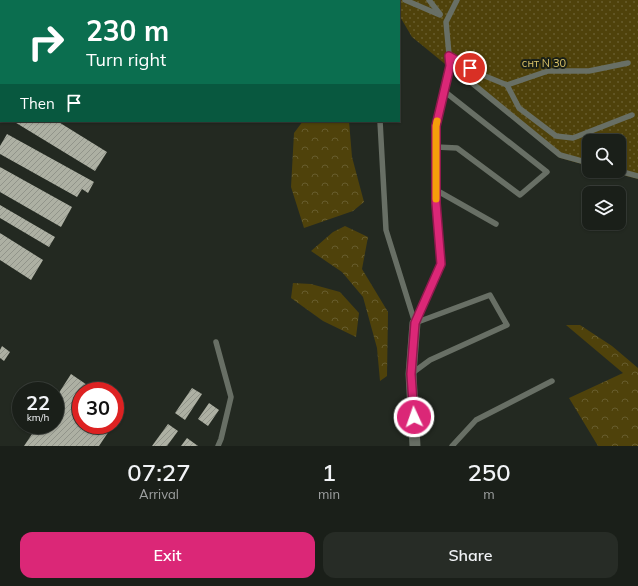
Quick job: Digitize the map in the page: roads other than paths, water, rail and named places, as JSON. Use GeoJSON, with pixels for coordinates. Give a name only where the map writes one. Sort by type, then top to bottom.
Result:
{"type":"FeatureCollection","features":[{"type":"Feature","properties":{"kind":"street"},"geometry":{"type":"LineString","coordinates":[[415,323],[411,374],[415,446]]}},
{"type":"Feature","properties":{"kind":"lane"},"geometry":{"type":"LineString","coordinates":[[405,0],[440,15]]}},
{"type":"Feature","properties":{"kind":"lane"},"geometry":{"type":"LineString","coordinates":[[429,0],[446,22]]}},
{"type":"Feature","properties":{"kind":"lane"},"geometry":{"type":"LineString","coordinates":[[415,323],[441,264],[436,190],[436,126],[450,66],[446,22],[457,0]]}},
{"type":"Feature","properties":{"kind":"lane"},"geometry":{"type":"LineString","coordinates":[[449,56],[480,74],[507,85],[519,108],[556,136],[573,138],[632,115]]}},
{"type":"Feature","properties":{"kind":"lane"},"geometry":{"type":"LineString","coordinates":[[507,85],[548,71],[589,71],[628,64]]}},
{"type":"Feature","properties":{"kind":"lane"},"geometry":{"type":"LineString","coordinates":[[450,66],[560,155],[582,161]]}},
{"type":"Feature","properties":{"kind":"lane"},"geometry":{"type":"LineString","coordinates":[[436,147],[457,148],[520,195],[547,172],[444,91]]}},
{"type":"Feature","properties":{"kind":"lane"},"geometry":{"type":"LineString","coordinates":[[380,122],[386,230],[415,323]]}},
{"type":"Feature","properties":{"kind":"lane"},"geometry":{"type":"LineString","coordinates":[[626,173],[638,176]]}},
{"type":"Feature","properties":{"kind":"lane"},"geometry":{"type":"LineString","coordinates":[[436,190],[496,224]]}},
{"type":"Feature","properties":{"kind":"lane"},"geometry":{"type":"LineString","coordinates":[[411,374],[430,360],[508,325],[490,295],[415,323]]}},
{"type":"Feature","properties":{"kind":"lane"},"geometry":{"type":"LineString","coordinates":[[216,342],[231,397],[218,446]]}},
{"type":"Feature","properties":{"kind":"lane"},"geometry":{"type":"LineString","coordinates":[[452,446],[476,420],[552,382]]}},
{"type":"Feature","properties":{"kind":"park label","name":"снт N 30"},"geometry":{"type":"Point","coordinates":[544,63]}}]}
